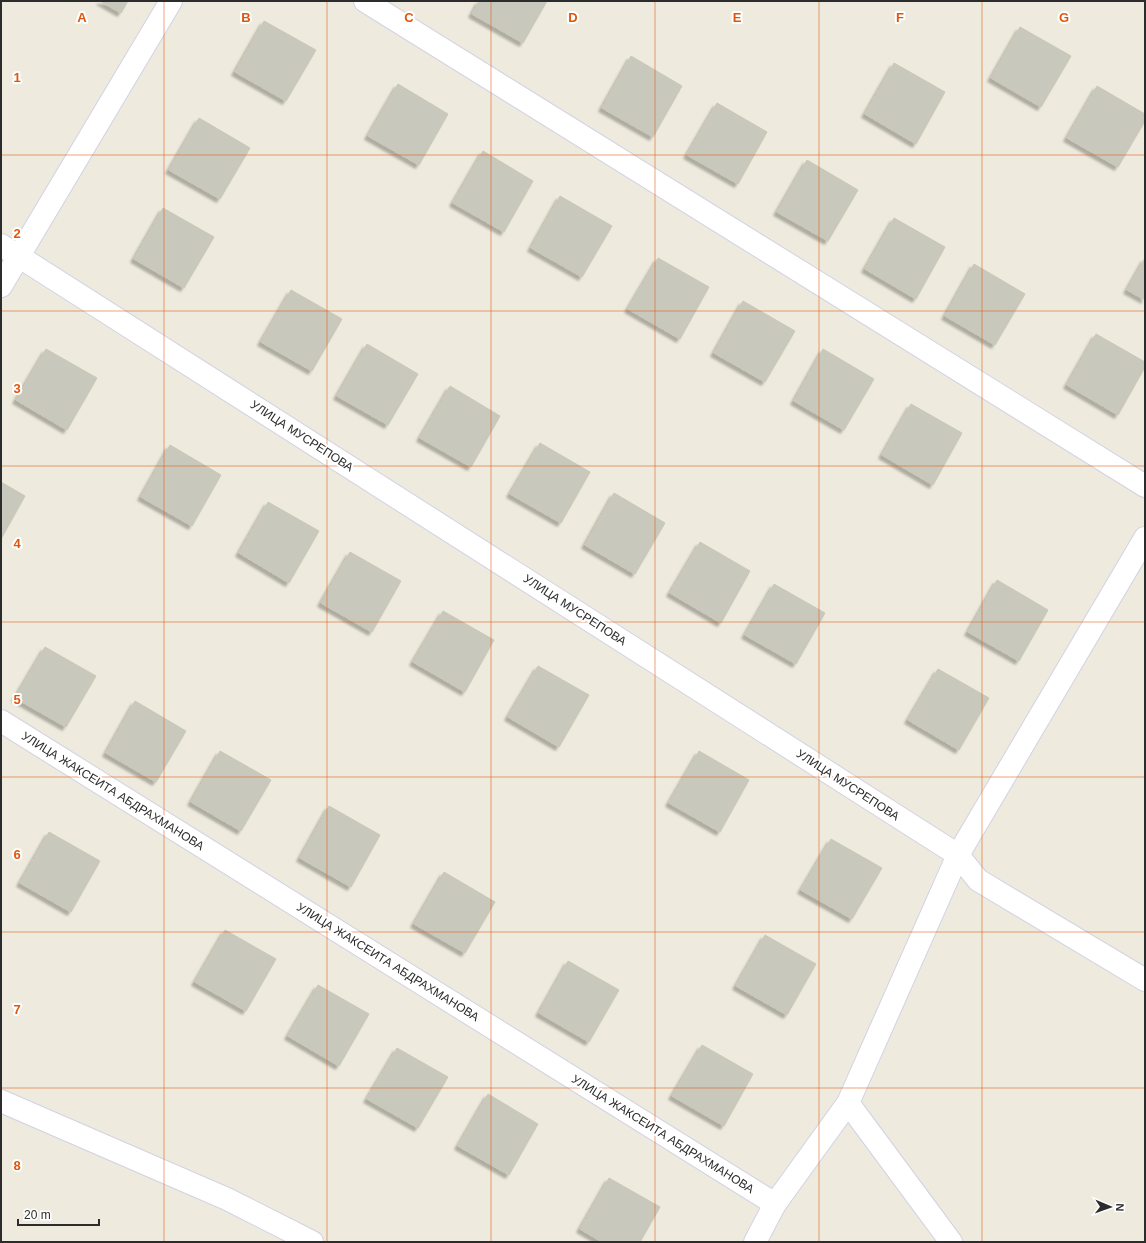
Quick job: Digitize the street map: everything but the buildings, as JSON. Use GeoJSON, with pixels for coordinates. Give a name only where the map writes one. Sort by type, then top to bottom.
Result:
{"type":"FeatureCollection","features":[{"type":"Feature","properties":{"kind":"street"},"geometry":{"type":"LineString","coordinates":[[1,286],[10,250],[171,1]]}},
{"type":"Feature","properties":{"kind":"street"},"geometry":{"type":"LineString","coordinates":[[365,1],[1145,486]]}},
{"type":"Feature","properties":{"kind":"street","name":"УЛИЦА МУСРЕПОВА"},"geometry":{"type":"LineString","coordinates":[[10,250],[958,855],[978,880],[1145,980]]}},
{"type":"Feature","properties":{"kind":"street"},"geometry":{"type":"LineString","coordinates":[[755,1242],[775,1204],[848,1103],[958,855],[1145,538]]}},
{"type":"Feature","properties":{"kind":"street","name":"УЛИЦА ЖАКСЕИТА АБДРАХМАНОВА"},"geometry":{"type":"LineString","coordinates":[[1,721],[775,1204]]}},
{"type":"Feature","properties":{"kind":"street"},"geometry":{"type":"LineString","coordinates":[[1,1101],[227,1199],[312,1242]]}},
{"type":"Feature","properties":{"kind":"street"},"geometry":{"type":"LineString","coordinates":[[848,1103],[951,1242]]}}]}
